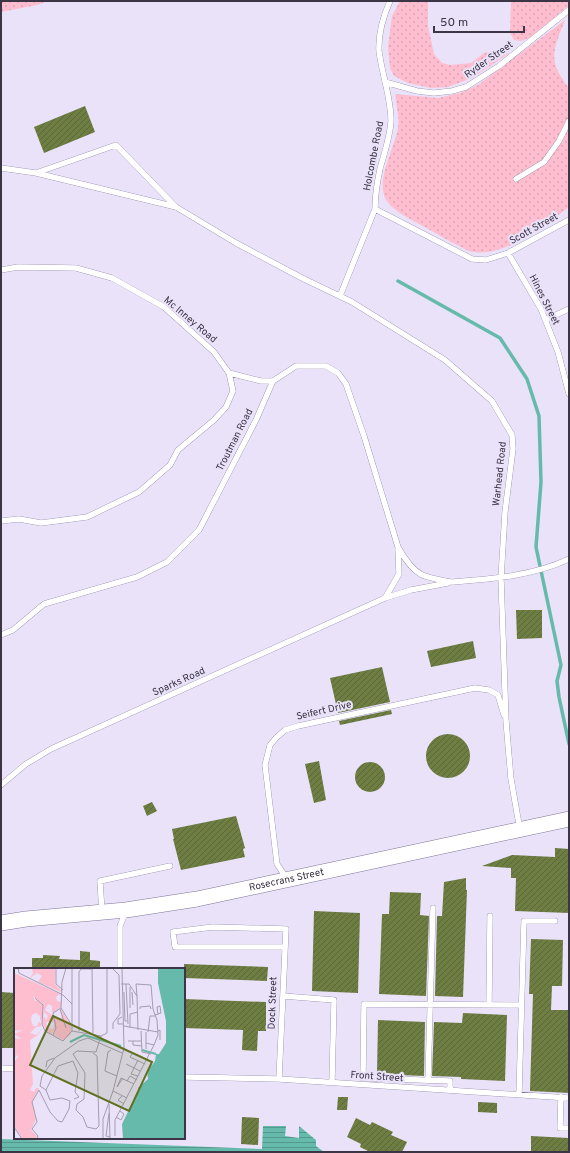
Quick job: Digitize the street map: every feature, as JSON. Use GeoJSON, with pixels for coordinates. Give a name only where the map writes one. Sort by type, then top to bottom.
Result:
{"type":"FeatureCollection","features":[{"type":"Feature","properties":{"kind":"street","name":"Rosecrans Street"},"geometry":{"type":"LineString","coordinates":[[1,923],[26,919],[126,910],[197,899],[569,819]]}},
{"type":"Feature","properties":{"kind":"lane","name":"Holcombe Road"},"geometry":{"type":"LineString","coordinates":[[375,209],[375,189],[391,122],[390,108],[379,51],[383,19],[390,1]]}},
{"type":"Feature","properties":{"kind":"lane","name":"Ryder Street"},"geometry":{"type":"LineString","coordinates":[[385,82],[416,91],[434,93],[452,91],[466,87],[499,66],[569,10]]}},
{"type":"Feature","properties":{"kind":"lane"},"geometry":{"type":"LineString","coordinates":[[516,178],[544,162],[559,141],[569,122]]}},
{"type":"Feature","properties":{"kind":"lane"},"geometry":{"type":"LineString","coordinates":[[36,173],[116,144],[176,207]]}},
{"type":"Feature","properties":{"kind":"lane"},"geometry":{"type":"LineString","coordinates":[[1,168],[36,173],[176,207]]}},
{"type":"Feature","properties":{"kind":"lane","name":"Warhead Road"},"geometry":{"type":"LineString","coordinates":[[176,207],[236,244],[352,302],[445,360],[492,401],[512,435],[513,449],[505,512],[501,578],[506,721],[511,779],[520,830]]}},
{"type":"Feature","properties":{"kind":"lane"},"geometry":{"type":"LineString","coordinates":[[340,296],[375,209],[472,259],[486,260],[508,253]]}},
{"type":"Feature","properties":{"kind":"lane"},"geometry":{"type":"LineString","coordinates":[[561,224],[569,215]]}},
{"type":"Feature","properties":{"kind":"lane","name":"Scott Street"},"geometry":{"type":"LineString","coordinates":[[508,253],[569,220]]}},
{"type":"Feature","properties":{"kind":"lane","name":"Hines Street"},"geometry":{"type":"LineString","coordinates":[[508,253],[541,309],[558,352],[569,394]]}},
{"type":"Feature","properties":{"kind":"lane","name":"Mc Inney Road"},"geometry":{"type":"LineString","coordinates":[[1,270],[18,267],[76,268],[112,278],[164,307],[214,352],[229,373],[233,391],[226,407],[214,420],[178,450],[170,464],[139,492],[87,517],[41,523],[19,519],[1,521]]}},
{"type":"Feature","properties":{"kind":"lane"},"geometry":{"type":"LineString","coordinates":[[545,320],[569,309]]}},
{"type":"Feature","properties":{"kind":"lane"},"geometry":{"type":"LineString","coordinates":[[229,373],[261,381],[273,381],[296,366],[326,366],[338,374],[346,384],[364,436],[398,548],[399,574],[385,598]]}},
{"type":"Feature","properties":{"kind":"lane","name":"Troutman Road"},"geometry":{"type":"LineString","coordinates":[[1,635],[13,630],[44,604],[137,577],[167,562],[200,530],[256,420],[273,381]]}},
{"type":"Feature","properties":{"kind":"lane"},"geometry":{"type":"LineString","coordinates":[[398,548],[406,561],[422,575],[451,582]]}},
{"type":"Feature","properties":{"kind":"lane"},"geometry":{"type":"LineString","coordinates":[[385,598],[411,590],[459,580],[501,578],[558,565],[569,559]]}},
{"type":"Feature","properties":{"kind":"lane","name":"Sparks Road"},"geometry":{"type":"LineString","coordinates":[[1,785],[26,764],[51,749],[385,598]]}},
{"type":"Feature","properties":{"kind":"lane","name":"Seifert Drive"},"geometry":{"type":"LineString","coordinates":[[288,880],[277,864],[265,765],[270,745],[286,730],[298,726],[474,688],[488,690],[498,695],[506,721]]}},
{"type":"Feature","properties":{"kind":"lane"},"geometry":{"type":"LineString","coordinates":[[102,912],[100,881],[170,866]]}},
{"type":"Feature","properties":{"kind":"lane"},"geometry":{"type":"LineString","coordinates":[[428,1080],[433,908]]}},
{"type":"Feature","properties":{"kind":"lane"},"geometry":{"type":"LineString","coordinates":[[120,968],[120,926],[126,910]]}},
{"type":"Feature","properties":{"kind":"lane"},"geometry":{"type":"LineString","coordinates":[[489,1005],[490,916]]}},
{"type":"Feature","properties":{"kind":"lane"},"geometry":{"type":"LineString","coordinates":[[519,1094],[524,921],[555,922]]}},
{"type":"Feature","properties":{"kind":"lane","name":"Dock Street"},"geometry":{"type":"LineString","coordinates":[[279,1079],[286,929],[213,927],[173,932],[175,947],[285,947]]}},
{"type":"Feature","properties":{"kind":"lane"},"geometry":{"type":"LineString","coordinates":[[282,996],[334,1000],[332,1083]]}},
{"type":"Feature","properties":{"kind":"lane"},"geometry":{"type":"LineString","coordinates":[[450,1090],[450,1081],[362,1078],[364,1004],[521,1006]]}},
{"type":"Feature","properties":{"kind":"lane"},"geometry":{"type":"LineString","coordinates":[[1,1068],[14,1069]]}},
{"type":"Feature","properties":{"kind":"lane","name":"Front Street"},"geometry":{"type":"LineString","coordinates":[[185,1077],[279,1079],[569,1098]]}},
{"type":"Feature","properties":{"kind":"lane"},"geometry":{"type":"LineString","coordinates":[[561,1097],[560,1128],[569,1128]]}},
{"type":"Feature","properties":{"kind":"shaded area"},"geometry":{"type":"Polygon","coordinates":[[[1,1],[49,1],[37,5],[1,12],[1,1]]]}},
{"type":"Feature","properties":{"kind":"shaded area"},"geometry":{"type":"Polygon","coordinates":[[[400,1],[428,1],[428,26],[434,54],[442,63],[450,65],[471,63],[484,53],[503,49],[508,54],[472,78],[448,87],[431,88],[408,83],[394,76],[390,68],[388,47],[392,16],[400,1]]]}},
{"type":"Feature","properties":{"kind":"shaded area"},"geometry":{"type":"Polygon","coordinates":[[[511,1],[569,1],[569,5],[532,37],[521,41],[514,40],[510,33],[511,1]]]}},
{"type":"Feature","properties":{"kind":"shaded area"},"geometry":{"type":"Polygon","coordinates":[[[565,20],[557,40],[554,55],[557,70],[569,88],[569,207],[536,232],[522,240],[495,251],[482,252],[469,251],[394,209],[386,200],[384,195],[383,179],[396,136],[398,124],[395,94],[438,98],[460,93],[478,85],[565,20]]]}},
{"type":"Feature","properties":{"kind":"shaded area"},"geometry":{"type":"Polygon","coordinates":[[[263,1126],[299,1126],[322,1145],[335,1152],[1,1152],[1,1139],[262,1149],[263,1126]]]}},
{"type":"Feature","properties":{"kind":"pier"},"geometry":{"type":"Polygon","coordinates":[[[286,1126],[299,1126],[299,1138],[285,1136],[286,1126]]]}},
{"type":"Feature","properties":{"kind":"pier"},"geometry":{"type":"Polygon","coordinates":[[[316,1138],[337,1152],[324,1152],[316,1146],[316,1138]]]}},
{"type":"Feature","properties":{"kind":"building"},"geometry":{"type":"Polygon","coordinates":[[[85,106],[95,132],[44,153],[34,127],[85,106]]]}},
{"type":"Feature","properties":{"kind":"building"},"geometry":{"type":"Polygon","coordinates":[[[516,610],[542,610],[542,638],[517,639],[516,610]]]}},
{"type":"Feature","properties":{"kind":"building"},"geometry":{"type":"Polygon","coordinates":[[[473,641],[476,658],[431,667],[427,651],[473,641]]]}},
{"type":"Feature","properties":{"kind":"building"},"geometry":{"type":"Polygon","coordinates":[[[382,667],[390,702],[338,713],[330,678],[382,667]]]}},
{"type":"Feature","properties":{"kind":"building"},"geometry":{"type":"Polygon","coordinates":[[[391,710],[392,714],[340,725],[339,721],[391,710]]]}},
{"type":"Feature","properties":{"kind":"building"},"geometry":{"type":"Polygon","coordinates":[[[444,734],[452,734],[464,740],[470,752],[470,760],[464,772],[452,778],[444,778],[432,772],[426,760],[426,752],[432,740],[444,734]]]}},
{"type":"Feature","properties":{"kind":"building"},"geometry":{"type":"Polygon","coordinates":[[[319,761],[326,800],[314,803],[305,764],[319,761]]]}},
{"type":"Feature","properties":{"kind":"building"},"geometry":{"type":"Polygon","coordinates":[[[370,762],[381,766],[385,777],[381,788],[370,792],[359,788],[355,777],[359,766],[370,762]]]}},
{"type":"Feature","properties":{"kind":"building"},"geometry":{"type":"Polygon","coordinates":[[[152,802],[157,811],[147,816],[143,806],[152,802]]]}},
{"type":"Feature","properties":{"kind":"building"},"geometry":{"type":"Polygon","coordinates":[[[236,816],[245,848],[243,849],[245,857],[181,870],[172,829],[236,816]]]}},
{"type":"Feature","properties":{"kind":"building"},"geometry":{"type":"Polygon","coordinates":[[[555,848],[569,849],[569,913],[515,911],[516,878],[511,878],[511,868],[482,866],[512,855],[555,857],[555,848]]]}},
{"type":"Feature","properties":{"kind":"building"},"geometry":{"type":"Polygon","coordinates":[[[466,878],[467,890],[463,997],[435,996],[437,916],[442,916],[444,882],[466,878]]]}},
{"type":"Feature","properties":{"kind":"building"},"geometry":{"type":"Polygon","coordinates":[[[390,892],[421,893],[420,915],[429,916],[426,996],[379,994],[382,914],[389,914],[390,892]]]}},
{"type":"Feature","properties":{"kind":"building"},"geometry":{"type":"Polygon","coordinates":[[[314,911],[360,913],[358,993],[312,991],[314,911]]]}},
{"type":"Feature","properties":{"kind":"building"},"geometry":{"type":"Polygon","coordinates":[[[531,939],[563,940],[562,986],[552,986],[551,1010],[569,1010],[569,1093],[530,1091],[533,994],[529,994],[531,939]]]}},
{"type":"Feature","properties":{"kind":"building"},"geometry":{"type":"Polygon","coordinates":[[[80,951],[90,952],[90,960],[100,961],[100,968],[32,968],[32,958],[43,958],[43,955],[60,956],[59,959],[80,960],[80,951]]]}},
{"type":"Feature","properties":{"kind":"building"},"geometry":{"type":"Polygon","coordinates":[[[184,964],[268,967],[267,981],[185,978],[184,964]]]}},
{"type":"Feature","properties":{"kind":"building"},"geometry":{"type":"Polygon","coordinates":[[[1,992],[14,993],[14,1048],[1,1048],[1,992]]]}},
{"type":"Feature","properties":{"kind":"building"},"geometry":{"type":"Polygon","coordinates":[[[185,999],[266,1002],[266,1031],[258,1031],[257,1051],[242,1050],[243,1030],[185,1028],[185,999]]]}},
{"type":"Feature","properties":{"kind":"building"},"geometry":{"type":"Polygon","coordinates":[[[463,1013],[507,1015],[505,1081],[432,1076],[434,1022],[462,1023],[463,1013]]]}},
{"type":"Feature","properties":{"kind":"building"},"geometry":{"type":"Polygon","coordinates":[[[378,1020],[425,1022],[424,1076],[377,1074],[378,1020]]]}},
{"type":"Feature","properties":{"kind":"building"},"geometry":{"type":"Polygon","coordinates":[[[338,1097],[348,1097],[347,1110],[337,1110],[338,1097]]]}},
{"type":"Feature","properties":{"kind":"building"},"geometry":{"type":"Polygon","coordinates":[[[478,1102],[497,1103],[497,1113],[478,1112],[478,1102]]]}},
{"type":"Feature","properties":{"kind":"building"},"geometry":{"type":"Polygon","coordinates":[[[242,1117],[259,1118],[258,1145],[241,1144],[242,1117]]]}},
{"type":"Feature","properties":{"kind":"building"},"geometry":{"type":"Polygon","coordinates":[[[356,1118],[370,1125],[372,1122],[393,1132],[391,1135],[407,1142],[402,1152],[370,1152],[360,1147],[361,1144],[347,1137],[356,1118]]]}},
{"type":"Feature","properties":{"kind":"building"},"geometry":{"type":"Polygon","coordinates":[[[531,1136],[569,1138],[569,1152],[531,1152],[531,1136]]]}},
{"type":"Feature","properties":{"kind":"waterway"},"geometry":{"type":"LineString","coordinates":[[398,281],[500,338],[527,379],[539,416],[541,482],[536,547],[561,665],[557,681],[569,744]]}}]}
